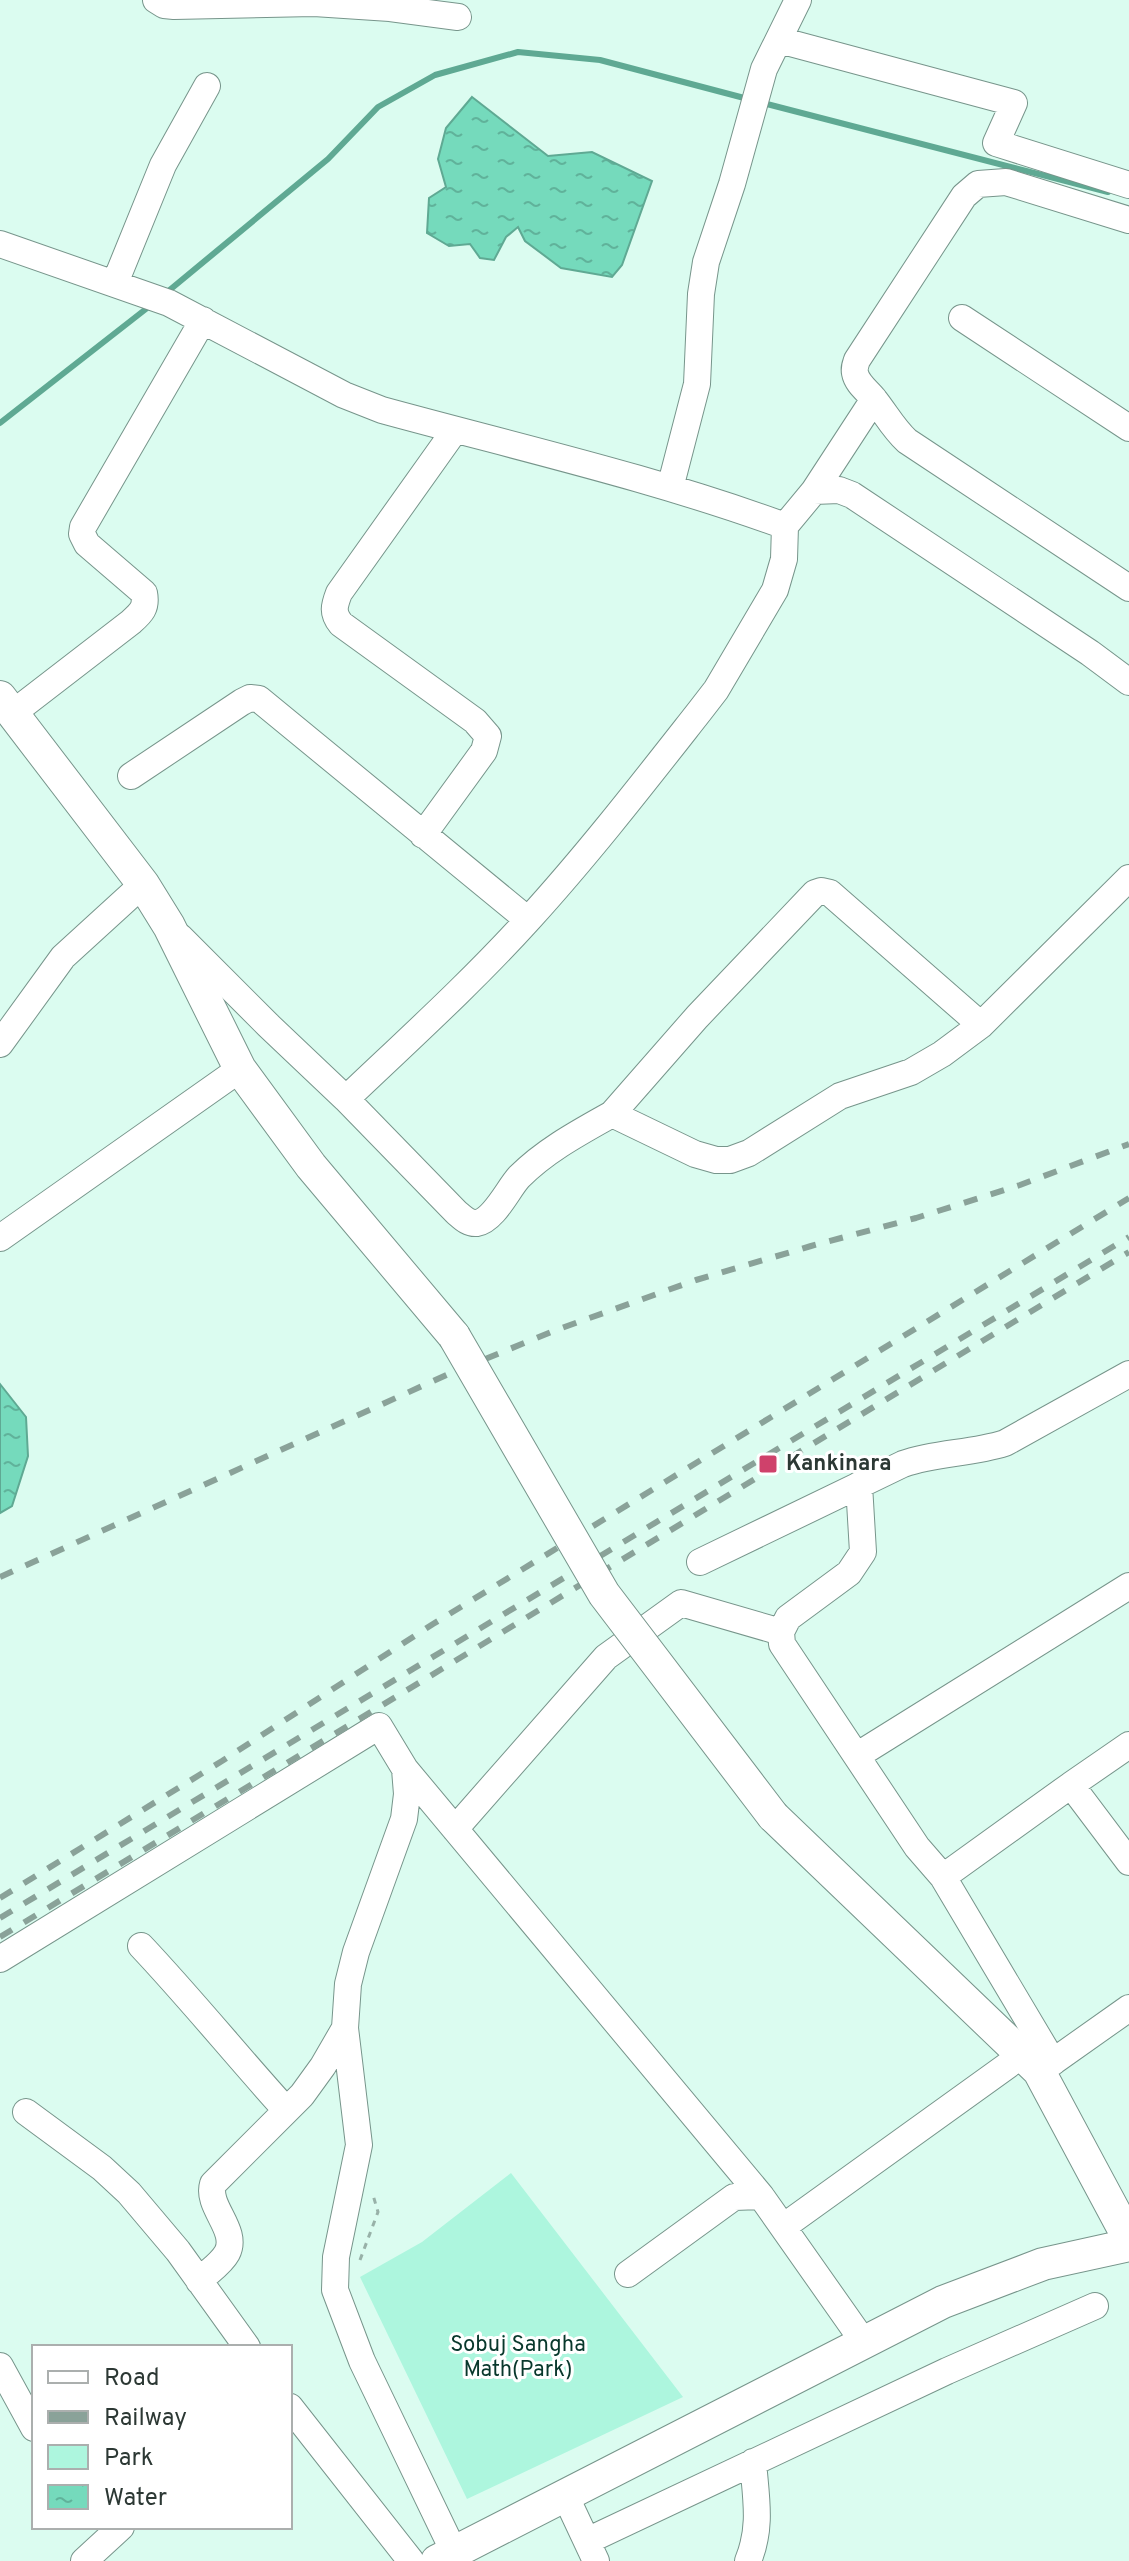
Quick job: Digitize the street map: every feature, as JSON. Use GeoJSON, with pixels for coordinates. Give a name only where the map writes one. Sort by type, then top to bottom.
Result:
{"type":"FeatureCollection","features":[{"type":"Feature","properties":{"kind":"main road"},"geometry":{"type":"LineString","coordinates":[[6,705],[143,884],[169,926],[240,1069],[311,1166],[454,1336],[604,1594],[773,1816],[1038,2063],[1129,2242],[1043,2264],[943,2302],[445,2558]]}},
{"type":"Feature","properties":{"kind":"street"},"geometry":{"type":"LineString","coordinates":[[156,0],[174,6],[314,3],[458,17]]}},
{"type":"Feature","properties":{"kind":"street"},"geometry":{"type":"LineString","coordinates":[[670,488],[697,384],[701,294],[706,262],[732,184],[764,69],[798,0]]}},
{"type":"Feature","properties":{"kind":"street"},"geometry":{"type":"LineString","coordinates":[[779,40],[1014,103],[978,184],[964,196],[854,369],[856,377],[887,420],[907,441],[1129,588]]}},
{"type":"Feature","properties":{"kind":"street"},"geometry":{"type":"LineString","coordinates":[[115,283],[163,165],[207,86]]}},
{"type":"Feature","properties":{"kind":"street"},"geometry":{"type":"LineString","coordinates":[[996,143],[1129,185]]}},
{"type":"Feature","properties":{"kind":"street"},"geometry":{"type":"LineString","coordinates":[[978,184],[1006,182],[1129,220]]}},
{"type":"Feature","properties":{"kind":"street"},"geometry":{"type":"LineString","coordinates":[[0,244],[169,303],[344,395],[382,410],[723,503],[785,526]]}},
{"type":"Feature","properties":{"kind":"street"},"geometry":{"type":"LineString","coordinates":[[962,318],[1129,428]]}},
{"type":"Feature","properties":{"kind":"street"},"geometry":{"type":"LineString","coordinates":[[6,705],[131,622],[143,610],[146,603],[144,593],[87,544],[82,534],[83,527],[203,320]]}},
{"type":"Feature","properties":{"kind":"street"},"geometry":{"type":"LineString","coordinates":[[346,1099],[528,920],[595,843],[716,690],[775,590],[784,559],[785,526],[814,491],[874,399]]}},
{"type":"Feature","properties":{"kind":"street"},"geometry":{"type":"LineString","coordinates":[[423,835],[484,751],[488,736],[475,721],[341,624],[335,616],[334,606],[339,593],[455,430]]}},
{"type":"Feature","properties":{"kind":"street"},"geometry":{"type":"LineString","coordinates":[[814,491],[839,490],[852,495],[1129,682]]}},
{"type":"Feature","properties":{"kind":"street"},"geometry":{"type":"LineString","coordinates":[[131,776],[242,702],[250,698],[259,699],[528,920]]}},
{"type":"Feature","properties":{"kind":"street"},"geometry":{"type":"LineString","coordinates":[[612,1114],[695,1154],[716,1160],[730,1160],[749,1153],[840,1096],[911,1072],[942,1054],[981,1025],[1129,878]]}},
{"type":"Feature","properties":{"kind":"street"},"geometry":{"type":"LineString","coordinates":[[0,1044],[63,957],[143,884]]}},
{"type":"Feature","properties":{"kind":"street"},"geometry":{"type":"LineString","coordinates":[[169,926],[467,1222],[478,1223],[489,1217],[518,1179],[535,1164],[562,1142],[612,1114],[697,1017],[815,893],[830,893],[981,1025]]}},
{"type":"Feature","properties":{"kind":"street"},"geometry":{"type":"LineString","coordinates":[[0,1238],[240,1069]]}},
{"type":"Feature","properties":{"kind":"street"},"geometry":{"type":"LineString","coordinates":[[700,1562],[919,1458],[988,1449],[1005,1443],[1129,1374]]}},
{"type":"Feature","properties":{"kind":"street"},"geometry":{"type":"LineString","coordinates":[[859,1485],[863,1552],[849,1573],[788,1618],[781,1632],[782,1644],[917,1847],[943,1877],[1038,2063]]}},
{"type":"Feature","properties":{"kind":"street"},"geometry":{"type":"LineString","coordinates":[[858,1755],[1129,1586]]}},
{"type":"Feature","properties":{"kind":"street"},"geometry":{"type":"LineString","coordinates":[[455,1829],[606,1657],[681,1603],[781,1632]]}},
{"type":"Feature","properties":{"kind":"street"},"geometry":{"type":"LineString","coordinates":[[0,1959],[379,1726],[405,1769],[761,2196],[863,2341]]}},
{"type":"Feature","properties":{"kind":"street"},"geometry":{"type":"LineString","coordinates":[[943,1877],[1129,1745]]}},
{"type":"Feature","properties":{"kind":"street"},"geometry":{"type":"LineString","coordinates":[[405,1769],[407,1794],[404,1819],[356,1952],[348,1984],[345,2028],[359,2145],[336,2257],[335,2290],[445,2558]]}},
{"type":"Feature","properties":{"kind":"street"},"geometry":{"type":"LineString","coordinates":[[1071,1785],[1129,1862]]}},
{"type":"Feature","properties":{"kind":"street"},"geometry":{"type":"LineString","coordinates":[[141,1946],[286,2110]]}},
{"type":"Feature","properties":{"kind":"street"},"geometry":{"type":"LineString","coordinates":[[783,2227],[1129,2008]]}},
{"type":"Feature","properties":{"kind":"street"},"geometry":{"type":"LineString","coordinates":[[199,2281],[220,2262],[229,2246],[229,2237],[211,2191],[213,2184],[313,2081],[345,2028]]}},
{"type":"Feature","properties":{"kind":"street"},"geometry":{"type":"LineString","coordinates":[[26,2112],[116,2179],[178,2251],[246,2345]]}},
{"type":"Feature","properties":{"kind":"street"},"geometry":{"type":"LineString","coordinates":[[628,2274],[734,2197],[761,2196]]}},
{"type":"Feature","properties":{"kind":"street"},"geometry":{"type":"LineString","coordinates":[[566,2497],[592,2551],[753,2462],[1095,2306]]}},
{"type":"Feature","properties":{"kind":"street"},"geometry":{"type":"LineString","coordinates":[[0,2366],[32,2424]]}},
{"type":"Feature","properties":{"kind":"street"},"geometry":{"type":"LineString","coordinates":[[292,2410],[411,2561]]}},
{"type":"Feature","properties":{"kind":"street"},"geometry":{"type":"LineString","coordinates":[[748,2561],[756,2539],[758,2517],[753,2462]]}},
{"type":"Feature","properties":{"kind":"street"},"geometry":{"type":"LineString","coordinates":[[84,2561],[118,2529]]}},
{"type":"Feature","properties":{"kind":"green space","name":"Sobuj Sangha Math(Park)"},"geometry":{"type":"Polygon","coordinates":[[[511,2173],[683,2397],[467,2499],[360,2277],[422,2242],[511,2173]]]}},
{"type":"Feature","properties":{"kind":"water"},"geometry":{"type":"Polygon","coordinates":[[[472,97],[548,156],[592,152],[652,181],[622,265],[612,277],[561,268],[525,241],[518,227],[506,237],[494,260],[480,258],[470,244],[449,246],[427,233],[429,198],[446,187],[438,159],[446,128],[472,97]]]}},
{"type":"Feature","properties":{"kind":"water"},"geometry":{"type":"Polygon","coordinates":[[[0,1384],[26,1417],[28,1456],[12,1506],[0,1513],[0,1384]]]}},
{"type":"Feature","properties":{"kind":"waterway"},"geometry":{"type":"LineString","coordinates":[[166,293],[328,159],[378,107],[435,75],[518,52],[600,60],[748,99]]}},
{"type":"Feature","properties":{"kind":"waterway"},"geometry":{"type":"LineString","coordinates":[[763,103],[1108,192]]}},
{"type":"Feature","properties":{"kind":"waterway"},"geometry":{"type":"LineString","coordinates":[[0,423],[151,305]]}},
{"type":"Feature","properties":{"kind":"railway"},"geometry":{"type":"LineString","coordinates":[[0,1577],[451,1373],[556,1330],[696,1280],[916,1218],[1020,1185],[1129,1144]]}},
{"type":"Feature","properties":{"kind":"railway"},"geometry":{"type":"LineString","coordinates":[[0,1898],[222,1761],[433,1624],[1129,1198]]}},
{"type":"Feature","properties":{"kind":"railway"},"geometry":{"type":"LineString","coordinates":[[0,1918],[1129,1237]]}},
{"type":"Feature","properties":{"kind":"railway"},"geometry":{"type":"LineString","coordinates":[[0,1937],[1129,1252]]}},
{"type":"Feature","properties":{"kind":"place","name":"Kankinara"},"geometry":{"type":"Point","coordinates":[768,1464]}}]}
